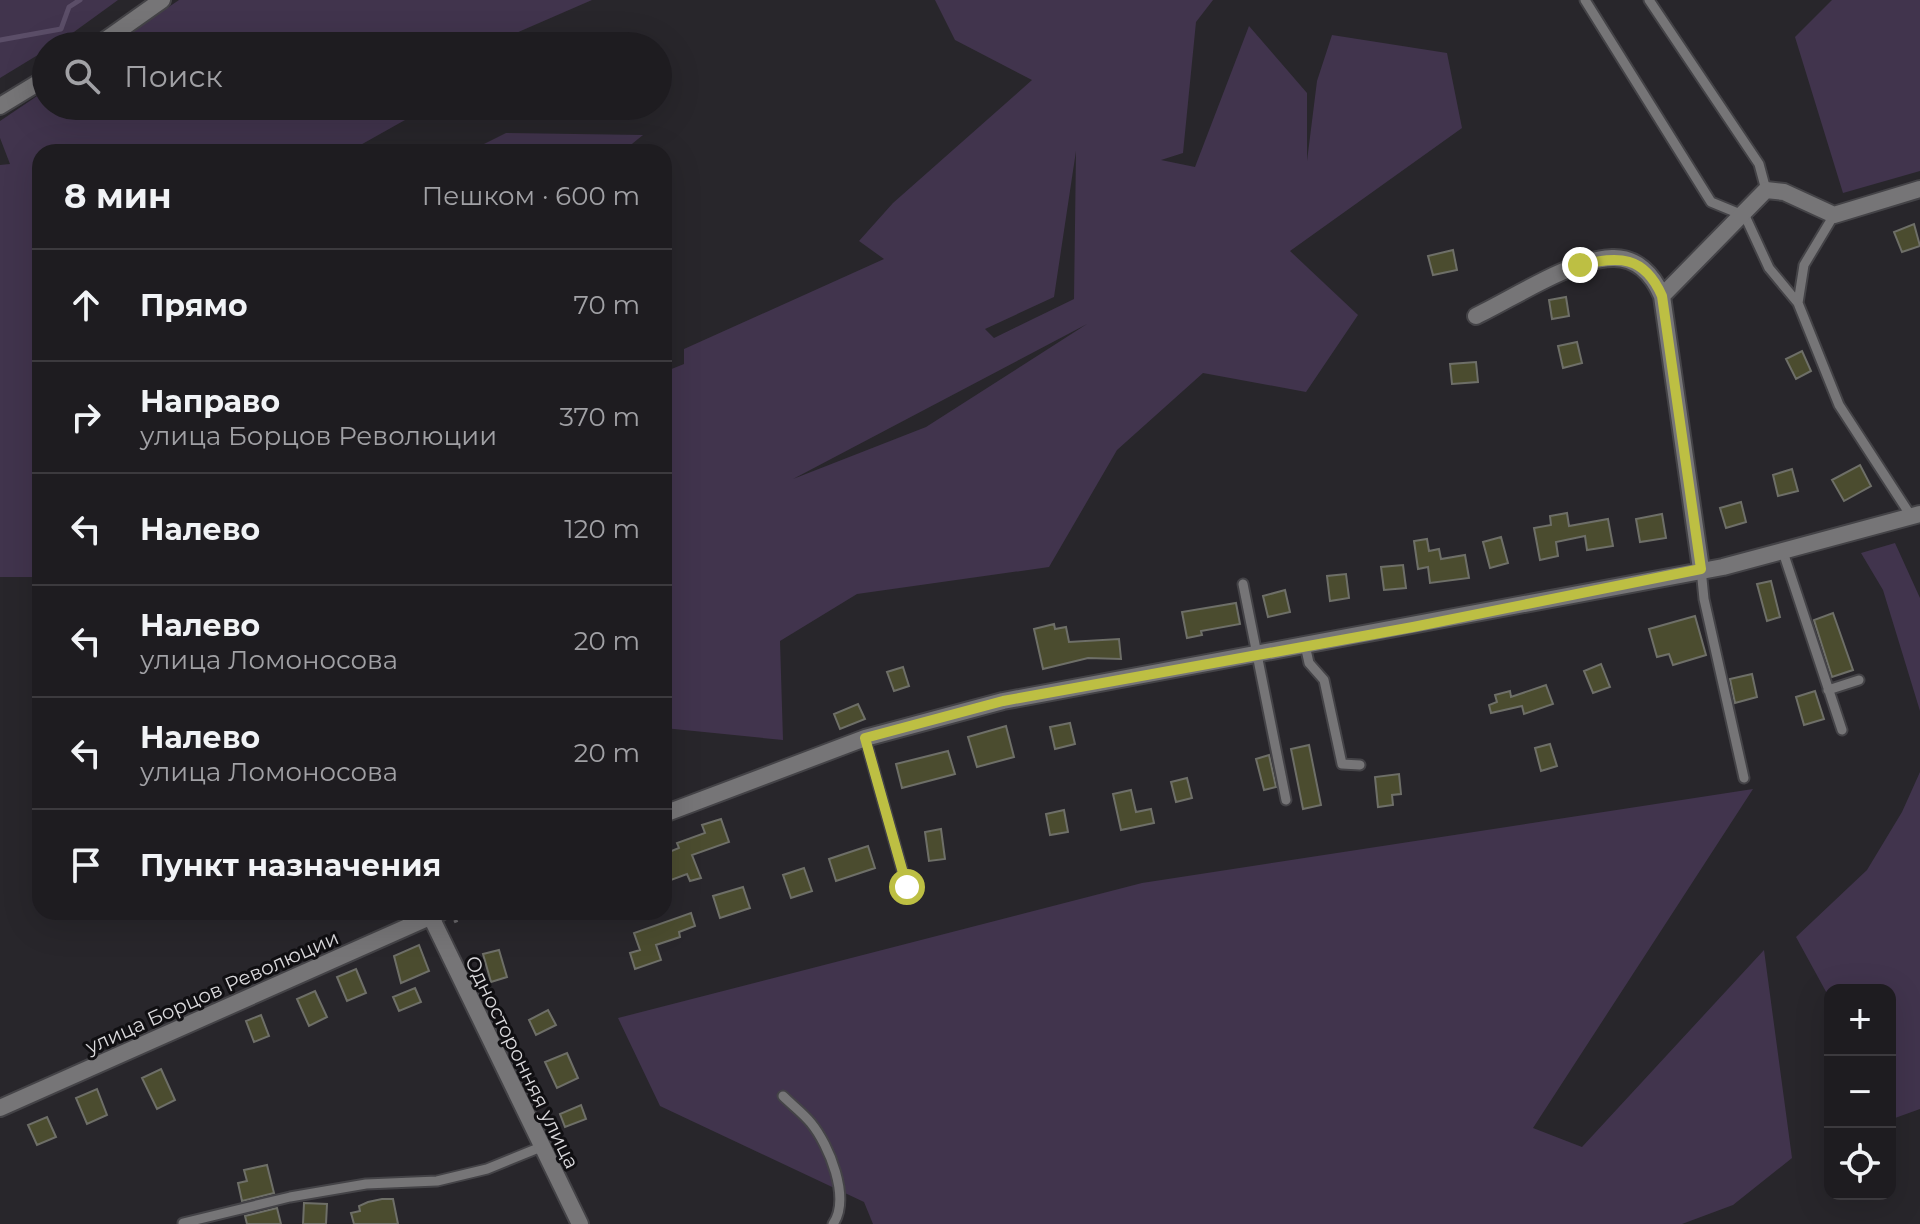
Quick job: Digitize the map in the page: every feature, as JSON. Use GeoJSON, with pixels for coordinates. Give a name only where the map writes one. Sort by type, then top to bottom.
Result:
{"type":"FeatureCollection","features":[{"type":"Feature","properties":{"kind":"street"},"geometry":{"type":"LineString","coordinates":[[117,32],[162,0]]}},
{"type":"Feature","properties":{"kind":"street"},"geometry":{"type":"LineString","coordinates":[[0,106],[32,87]]}},
{"type":"Feature","properties":{"kind":"street"},"geometry":{"type":"LineString","coordinates":[[1662,296],[1745,216],[1766,190],[1784,192],[1834,215],[1920,189]]}},
{"type":"Feature","properties":{"kind":"street"},"geometry":{"type":"LineString","coordinates":[[1476,316],[1580,265],[1612,258],[1636,263],[1654,278],[1662,296],[1701,569]]}},
{"type":"Feature","properties":{"kind":"street"},"geometry":{"type":"LineString","coordinates":[[672,811],[865,738],[1003,701],[1723,567],[1916,515]]}},
{"type":"Feature","properties":{"kind":"street","name":"улица Борцов Революции"},"geometry":{"type":"LineString","coordinates":[[0,1108],[436,920]]}},
{"type":"Feature","properties":{"kind":"street","name":"Односторонняя улица"},"geometry":{"type":"LineString","coordinates":[[436,920],[580,1224]]}},
{"type":"Feature","properties":{"kind":"lane"},"geometry":{"type":"LineString","coordinates":[[1585,0],[1711,202],[1745,216],[1769,268],[1798,303],[1839,405],[1916,515]]}},
{"type":"Feature","properties":{"kind":"lane"},"geometry":{"type":"LineString","coordinates":[[1649,0],[1759,164],[1766,190]]}},
{"type":"Feature","properties":{"kind":"lane"},"geometry":{"type":"LineString","coordinates":[[1798,303],[1804,265],[1834,215]]}},
{"type":"Feature","properties":{"kind":"lane"},"geometry":{"type":"LineString","coordinates":[[1783,552],[1842,730]]}},
{"type":"Feature","properties":{"kind":"lane"},"geometry":{"type":"LineString","coordinates":[[1701,569],[1704,599],[1744,778]]}},
{"type":"Feature","properties":{"kind":"lane"},"geometry":{"type":"LineString","coordinates":[[1243,584],[1286,800]]}},
{"type":"Feature","properties":{"kind":"lane"},"geometry":{"type":"LineString","coordinates":[[1305,645],[1309,663],[1324,680],[1342,764],[1360,765]]}},
{"type":"Feature","properties":{"kind":"lane"},"geometry":{"type":"LineString","coordinates":[[1828,690],[1859,680]]}},
{"type":"Feature","properties":{"kind":"lane"},"geometry":{"type":"LineString","coordinates":[[865,738],[907,887]]}},
{"type":"Feature","properties":{"kind":"lane"},"geometry":{"type":"LineString","coordinates":[[783,1096],[812,1124],[836,1173],[842,1199],[833,1224]]}},
{"type":"Feature","properties":{"kind":"lane"},"geometry":{"type":"LineString","coordinates":[[183,1223],[290,1197],[366,1184],[437,1181],[487,1169],[541,1147]]}},
{"type":"Feature","properties":{"kind":"shaded area"},"geometry":{"type":"Polygon","coordinates":[[[0,0],[118,0],[74,32],[32,32],[32,59],[0,78],[0,0]]]}},
{"type":"Feature","properties":{"kind":"shaded area"},"geometry":{"type":"Polygon","coordinates":[[[179,0],[592,0],[518,32],[132,32],[179,0]]]}},
{"type":"Feature","properties":{"kind":"shaded area"},"geometry":{"type":"Polygon","coordinates":[[[935,0],[1213,0],[1196,22],[1183,153],[1161,160],[1195,167],[1249,26],[1307,93],[1307,161],[1317,81],[1332,35],[1447,53],[1462,128],[1290,251],[1358,315],[1306,392],[1203,373],[1117,450],[1049,567],[857,594],[780,641],[783,740],[672,729],[672,369],[684,364],[684,349],[884,259],[859,241],[893,203],[1032,80],[955,40],[935,0]],[[1076,151],[1054,297],[985,329],[994,338],[1074,299],[1076,151]],[[1087,324],[793,479],[926,427],[1087,324]]]}},
{"type":"Feature","properties":{"kind":"shaded area"},"geometry":{"type":"Polygon","coordinates":[[[1832,0],[1920,0],[1920,171],[1843,193],[1795,37],[1832,0]]]}},
{"type":"Feature","properties":{"kind":"shaded area"},"geometry":{"type":"Polygon","coordinates":[[[32,99],[32,120],[405,120],[362,144],[32,144],[32,577],[0,577],[0,165],[10,164],[0,138],[0,121],[32,99]]]}},
{"type":"Feature","properties":{"kind":"shaded area"},"geometry":{"type":"Polygon","coordinates":[[[506,133],[643,135],[632,144],[484,144],[506,133]]]}},
{"type":"Feature","properties":{"kind":"shaded area"},"geometry":{"type":"Polygon","coordinates":[[[1895,543],[1920,598],[1920,711],[1883,590],[1861,553],[1895,543]]]}},
{"type":"Feature","properties":{"kind":"shaded area"},"geometry":{"type":"Polygon","coordinates":[[[1920,772],[1920,1109],[1896,1118],[1896,984],[1824,984],[1824,988],[1796,937],[1867,870],[1902,812],[1920,772]]]}},
{"type":"Feature","properties":{"kind":"shaded area"},"geometry":{"type":"Polygon","coordinates":[[[1753,789],[1533,1128],[1582,1147],[1764,950],[1792,1158],[1733,1205],[1682,1224],[873,1224],[864,1202],[660,1106],[618,1018],[1142,883],[1753,789]]]}},
{"type":"Feature","properties":{"kind":"building"},"geometry":{"type":"Polygon","coordinates":[[[1914,224],[1920,246],[1902,252],[1894,232],[1914,224]]]}},
{"type":"Feature","properties":{"kind":"building"},"geometry":{"type":"Polygon","coordinates":[[[1453,250],[1457,270],[1433,275],[1428,256],[1453,250]]]}},
{"type":"Feature","properties":{"kind":"building"},"geometry":{"type":"Polygon","coordinates":[[[1566,297],[1569,316],[1552,319],[1549,300],[1566,297]]]}},
{"type":"Feature","properties":{"kind":"building"},"geometry":{"type":"Polygon","coordinates":[[[1577,342],[1582,363],[1563,368],[1558,346],[1577,342]]]}},
{"type":"Feature","properties":{"kind":"building"},"geometry":{"type":"Polygon","coordinates":[[[1802,351],[1811,371],[1796,379],[1786,359],[1802,351]]]}},
{"type":"Feature","properties":{"kind":"building"},"geometry":{"type":"Polygon","coordinates":[[[1476,362],[1478,382],[1452,384],[1450,364],[1476,362]]]}},
{"type":"Feature","properties":{"kind":"building"},"geometry":{"type":"Polygon","coordinates":[[[1860,465],[1871,486],[1844,501],[1832,480],[1860,465]]]}},
{"type":"Feature","properties":{"kind":"building"},"geometry":{"type":"Polygon","coordinates":[[[1792,469],[1798,491],[1778,496],[1773,475],[1792,469]]]}},
{"type":"Feature","properties":{"kind":"building"},"geometry":{"type":"Polygon","coordinates":[[[1741,502],[1746,522],[1726,528],[1720,508],[1741,502]]]}},
{"type":"Feature","properties":{"kind":"building"},"geometry":{"type":"Polygon","coordinates":[[[1567,513],[1569,526],[1608,519],[1613,546],[1587,550],[1585,536],[1556,542],[1558,556],[1540,560],[1534,528],[1551,525],[1550,516],[1567,513]]]}},
{"type":"Feature","properties":{"kind":"building"},"geometry":{"type":"Polygon","coordinates":[[[1662,514],[1666,538],[1640,542],[1636,519],[1662,514]]]}},
{"type":"Feature","properties":{"kind":"building"},"geometry":{"type":"Polygon","coordinates":[[[1501,537],[1508,563],[1490,568],[1483,542],[1501,537]]]}},
{"type":"Feature","properties":{"kind":"building"},"geometry":{"type":"Polygon","coordinates":[[[1427,539],[1429,551],[1439,549],[1441,559],[1465,555],[1469,578],[1430,583],[1428,567],[1418,569],[1414,541],[1427,539]]]}},
{"type":"Feature","properties":{"kind":"building"},"geometry":{"type":"Polygon","coordinates":[[[1403,565],[1406,588],[1384,590],[1381,567],[1403,565]]]}},
{"type":"Feature","properties":{"kind":"building"},"geometry":{"type":"Polygon","coordinates":[[[1346,574],[1349,598],[1330,601],[1327,576],[1346,574]]]}},
{"type":"Feature","properties":{"kind":"building"},"geometry":{"type":"Polygon","coordinates":[[[1771,581],[1780,617],[1767,621],[1757,584],[1771,581]]]}},
{"type":"Feature","properties":{"kind":"building"},"geometry":{"type":"Polygon","coordinates":[[[1285,590],[1290,612],[1268,617],[1263,596],[1285,590]]]}},
{"type":"Feature","properties":{"kind":"building"},"geometry":{"type":"Polygon","coordinates":[[[1236,603],[1240,624],[1201,631],[1202,635],[1187,638],[1182,612],[1236,603]]]}},
{"type":"Feature","properties":{"kind":"building"},"geometry":{"type":"Polygon","coordinates":[[[1833,613],[1853,670],[1832,677],[1814,620],[1833,613]]]}},
{"type":"Feature","properties":{"kind":"building"},"geometry":{"type":"Polygon","coordinates":[[[1695,616],[1706,655],[1673,665],[1669,654],[1657,657],[1649,629],[1695,616]]]}},
{"type":"Feature","properties":{"kind":"building"},"geometry":{"type":"Polygon","coordinates":[[[1054,624],[1055,629],[1066,627],[1069,642],[1119,639],[1121,659],[1088,658],[1043,669],[1034,629],[1054,624]]]}},
{"type":"Feature","properties":{"kind":"building"},"geometry":{"type":"Polygon","coordinates":[[[1601,664],[1610,687],[1593,693],[1584,671],[1601,664]]]}},
{"type":"Feature","properties":{"kind":"building"},"geometry":{"type":"Polygon","coordinates":[[[903,667],[909,686],[894,691],[887,672],[903,667]]]}},
{"type":"Feature","properties":{"kind":"building"},"geometry":{"type":"Polygon","coordinates":[[[1752,674],[1757,697],[1735,703],[1730,679],[1752,674]]]}},
{"type":"Feature","properties":{"kind":"building"},"geometry":{"type":"Polygon","coordinates":[[[1546,685],[1553,704],[1524,714],[1522,706],[1491,713],[1489,705],[1497,702],[1495,695],[1510,691],[1511,697],[1546,685]]]}},
{"type":"Feature","properties":{"kind":"building"},"geometry":{"type":"Polygon","coordinates":[[[1815,691],[1824,719],[1804,725],[1796,697],[1815,691]]]}},
{"type":"Feature","properties":{"kind":"building"},"geometry":{"type":"Polygon","coordinates":[[[858,704],[865,719],[840,729],[834,714],[858,704]]]}},
{"type":"Feature","properties":{"kind":"building"},"geometry":{"type":"Polygon","coordinates":[[[1070,723],[1075,744],[1055,749],[1050,727],[1070,723]]]}},
{"type":"Feature","properties":{"kind":"building"},"geometry":{"type":"Polygon","coordinates":[[[1006,726],[1014,757],[977,767],[968,737],[1006,726]]]}},
{"type":"Feature","properties":{"kind":"building"},"geometry":{"type":"Polygon","coordinates":[[[1550,744],[1557,766],[1541,771],[1535,748],[1550,744]]]}},
{"type":"Feature","properties":{"kind":"building"},"geometry":{"type":"Polygon","coordinates":[[[1309,745],[1321,805],[1303,809],[1291,749],[1309,745]]]}},
{"type":"Feature","properties":{"kind":"building"},"geometry":{"type":"Polygon","coordinates":[[[948,751],[955,774],[902,788],[896,764],[948,751]]]}},
{"type":"Feature","properties":{"kind":"building"},"geometry":{"type":"Polygon","coordinates":[[[1269,755],[1276,787],[1264,790],[1256,759],[1269,755]]]}},
{"type":"Feature","properties":{"kind":"building"},"geometry":{"type":"Polygon","coordinates":[[[1399,774],[1401,794],[1392,795],[1393,805],[1378,807],[1375,777],[1399,774]]]}},
{"type":"Feature","properties":{"kind":"building"},"geometry":{"type":"Polygon","coordinates":[[[1187,778],[1192,798],[1176,802],[1171,782],[1187,778]]]}},
{"type":"Feature","properties":{"kind":"building"},"geometry":{"type":"Polygon","coordinates":[[[1131,790],[1136,812],[1151,809],[1154,823],[1121,830],[1113,794],[1131,790]]]}},
{"type":"Feature","properties":{"kind":"building"},"geometry":{"type":"Polygon","coordinates":[[[1064,810],[1068,832],[1050,835],[1046,814],[1064,810]]]}},
{"type":"Feature","properties":{"kind":"building"},"geometry":{"type":"Polygon","coordinates":[[[721,819],[729,842],[692,855],[701,878],[690,881],[687,874],[672,880],[672,851],[679,848],[677,843],[705,833],[702,825],[721,819]]]}},
{"type":"Feature","properties":{"kind":"building"},"geometry":{"type":"Polygon","coordinates":[[[941,829],[945,859],[929,861],[925,832],[941,829]]]}},
{"type":"Feature","properties":{"kind":"building"},"geometry":{"type":"Polygon","coordinates":[[[868,846],[875,868],[836,881],[829,859],[868,846]]]}},
{"type":"Feature","properties":{"kind":"building"},"geometry":{"type":"Polygon","coordinates":[[[804,868],[812,891],[791,898],[783,875],[804,868]]]}},
{"type":"Feature","properties":{"kind":"building"},"geometry":{"type":"Polygon","coordinates":[[[743,887],[750,908],[720,918],[713,896],[743,887]]]}},
{"type":"Feature","properties":{"kind":"building"},"geometry":{"type":"Polygon","coordinates":[[[691,913],[695,926],[679,932],[680,937],[656,945],[661,960],[635,969],[630,953],[640,950],[634,933],[691,913]]]}},
{"type":"Feature","properties":{"kind":"building"},"geometry":{"type":"Polygon","coordinates":[[[419,945],[429,971],[401,983],[394,956],[419,945]]]}},
{"type":"Feature","properties":{"kind":"building"},"geometry":{"type":"Polygon","coordinates":[[[499,950],[507,977],[491,982],[483,954],[499,950]]]}},
{"type":"Feature","properties":{"kind":"building"},"geometry":{"type":"Polygon","coordinates":[[[356,969],[366,993],[347,1001],[337,977],[356,969]]]}},
{"type":"Feature","properties":{"kind":"building"},"geometry":{"type":"Polygon","coordinates":[[[415,988],[421,1002],[399,1011],[393,997],[415,988]]]}},
{"type":"Feature","properties":{"kind":"building"},"geometry":{"type":"Polygon","coordinates":[[[315,991],[327,1017],[309,1026],[297,999],[315,991]]]}},
{"type":"Feature","properties":{"kind":"building"},"geometry":{"type":"Polygon","coordinates":[[[548,1010],[556,1025],[536,1035],[529,1020],[548,1010]]]}},
{"type":"Feature","properties":{"kind":"building"},"geometry":{"type":"Polygon","coordinates":[[[261,1015],[269,1036],[254,1042],[246,1021],[261,1015]]]}},
{"type":"Feature","properties":{"kind":"building"},"geometry":{"type":"Polygon","coordinates":[[[567,1053],[578,1078],[557,1088],[545,1062],[567,1053]]]}},
{"type":"Feature","properties":{"kind":"building"},"geometry":{"type":"Polygon","coordinates":[[[161,1069],[175,1100],[157,1109],[142,1078],[161,1069]]]}},
{"type":"Feature","properties":{"kind":"building"},"geometry":{"type":"Polygon","coordinates":[[[97,1089],[107,1115],[87,1124],[76,1098],[97,1089]]]}},
{"type":"Feature","properties":{"kind":"building"},"geometry":{"type":"Polygon","coordinates":[[[581,1105],[586,1119],[565,1127],[560,1114],[581,1105]]]}},
{"type":"Feature","properties":{"kind":"building"},"geometry":{"type":"Polygon","coordinates":[[[47,1117],[56,1137],[37,1145],[28,1125],[47,1117]]]}},
{"type":"Feature","properties":{"kind":"building"},"geometry":{"type":"Polygon","coordinates":[[[267,1165],[274,1193],[242,1201],[238,1183],[247,1181],[244,1170],[267,1165]]]}},
{"type":"Feature","properties":{"kind":"building"},"geometry":{"type":"Polygon","coordinates":[[[393,1199],[398,1224],[354,1224],[351,1213],[360,1211],[359,1206],[393,1199]]]}},
{"type":"Feature","properties":{"kind":"building"},"geometry":{"type":"Polygon","coordinates":[[[304,1203],[327,1204],[326,1224],[303,1224],[304,1203]]]}},
{"type":"Feature","properties":{"kind":"building"},"geometry":{"type":"Polygon","coordinates":[[[277,1208],[281,1224],[247,1224],[245,1216],[277,1208]]]}},
{"type":"Feature","properties":{"kind":"waterway"},"geometry":{"type":"LineString","coordinates":[[44,32],[61,29],[69,7],[80,0]]}},
{"type":"Feature","properties":{"kind":"waterway"},"geometry":{"type":"LineString","coordinates":[[0,40],[32,34]]}},
{"type":"Feature","properties":{"kind":"route"},"geometry":{"type":"LineString","coordinates":[[907,887],[865,738],[1003,701],[1413,627],[1701,569],[1662,296],[1654,278],[1636,263],[1612,258],[1580,265]]}}]}
